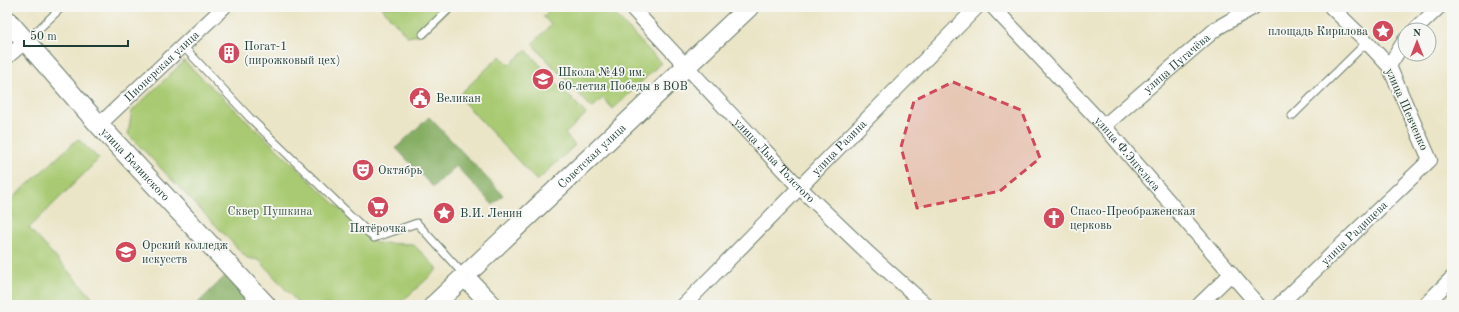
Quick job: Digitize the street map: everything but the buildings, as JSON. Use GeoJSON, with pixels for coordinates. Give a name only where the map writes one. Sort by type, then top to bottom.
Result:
{"type":"FeatureCollection","features":[{"type":"Feature","properties":{"kind":"street","name":"Пионерская улица"},"geometry":{"type":"LineString","coordinates":[[99,124],[224,7]]}},
{"type":"Feature","properties":{"kind":"street","name":"улица Льва Толстого"},"geometry":{"type":"LineString","coordinates":[[631,7],[799,187],[925,305]]}},
{"type":"Feature","properties":{"kind":"street","name":"Советская улица"},"geometry":{"type":"LineString","coordinates":[[434,305],[749,7]]}},
{"type":"Feature","properties":{"kind":"street","name":"улица Разина"},"geometry":{"type":"LineString","coordinates":[[684,305],[977,7]]}},
{"type":"Feature","properties":{"kind":"street","name":"улица Ф.Энгельса"},"geometry":{"type":"LineString","coordinates":[[993,7],[1104,126],[1258,305]]}},
{"type":"Feature","properties":{"kind":"street","name":"улица Пугачёва"},"geometry":{"type":"LineString","coordinates":[[1104,126],[1217,28],[1254,7]]}},
{"type":"Feature","properties":{"kind":"street","name":"улица Шевченко"},"geometry":{"type":"LineString","coordinates":[[1331,7],[1389,66],[1430,160]]}},
{"type":"Feature","properties":{"kind":"street"},"geometry":{"type":"LineString","coordinates":[[1423,22],[1439,7]]}},
{"type":"Feature","properties":{"kind":"street","name":"улица Белинского"},"geometry":{"type":"LineString","coordinates":[[7,20],[99,124],[266,305]]}},
{"type":"Feature","properties":{"kind":"street"},"geometry":{"type":"LineString","coordinates":[[7,57],[26,41]]}},
{"type":"Feature","properties":{"kind":"street"},"geometry":{"type":"LineString","coordinates":[[1389,66],[1397,53]]}},
{"type":"Feature","properties":{"kind":"street","name":"улица Радищева"},"geometry":{"type":"LineString","coordinates":[[1279,305],[1430,160]]}},
{"type":"Feature","properties":{"kind":"street"},"geometry":{"type":"LineString","coordinates":[[1199,305],[1231,274]]}},
{"type":"Feature","properties":{"kind":"street"},"geometry":{"type":"LineString","coordinates":[[465,277],[492,305]]}},
{"type":"Feature","properties":{"kind":"street"},"geometry":{"type":"LineString","coordinates":[[1425,305],[1452,278]]}},
{"type":"Feature","properties":{"kind":"lane"},"geometry":{"type":"LineString","coordinates":[[26,41],[62,7]]}},
{"type":"Feature","properties":{"kind":"lane"},"geometry":{"type":"LineString","coordinates":[[423,34],[451,7]]}},
{"type":"Feature","properties":{"kind":"lane"},"geometry":{"type":"LineString","coordinates":[[1292,116],[1367,42]]}},
{"type":"Feature","properties":{"kind":"lane"},"geometry":{"type":"LineString","coordinates":[[183,46],[250,118],[374,238],[417,223],[465,277]]}},
{"type":"Feature","properties":{"kind":"highlighted area"},"geometry":{"type":"Polygon","coordinates":[[[953,82],[1021,110],[1040,158],[1000,191],[917,208],[901,147],[914,101],[953,82]]]}},
{"type":"Feature","properties":{"kind":"green space"},"geometry":{"type":"Polygon","coordinates":[[[381,7],[451,7],[423,34],[408,37],[381,7]]]}},
{"type":"Feature","properties":{"kind":"green space"},"geometry":{"type":"Polygon","coordinates":[[[552,7],[608,7],[661,63],[613,109],[603,98],[592,108],[532,44],[551,25],[543,16],[552,7]]]}},
{"type":"Feature","properties":{"kind":"green space"},"geometry":{"type":"Polygon","coordinates":[[[526,50],[586,114],[565,134],[575,145],[537,181],[458,96],[500,56],[509,65],[526,50]]]}},
{"type":"Feature","properties":{"kind":"green space","name":"Сквер Пушкина"},"geometry":{"type":"Polygon","coordinates":[[[184,61],[376,243],[413,244],[438,269],[398,305],[300,305],[259,260],[247,258],[128,134],[132,111],[184,61]]]}},
{"type":"Feature","properties":{"kind":"green space"},"geometry":{"type":"Polygon","coordinates":[[[429,117],[503,195],[493,205],[456,166],[433,187],[396,148],[429,117]]]}},
{"type":"Feature","properties":{"kind":"green space"},"geometry":{"type":"Polygon","coordinates":[[[78,139],[99,159],[29,228],[99,305],[7,305],[7,203],[78,139]]]}},
{"type":"Feature","properties":{"kind":"green space"},"geometry":{"type":"Polygon","coordinates":[[[225,276],[253,305],[199,305],[198,303],[225,276]]]}},
{"type":"Feature","properties":{"kind":"place","name":"площадь Кирилова"},"geometry":{"type":"Point","coordinates":[1383,31]}},
{"type":"Feature","properties":{"kind":"place","name":"Погат-1 (пирожковый цех)"},"geometry":{"type":"Point","coordinates":[229,53]}},
{"type":"Feature","properties":{"kind":"place","name":"Школа №49 им. 60-летия Победы в ВОВ"},"geometry":{"type":"Point","coordinates":[543,79]}},
{"type":"Feature","properties":{"kind":"place","name":"Великан"},"geometry":{"type":"Point","coordinates":[420,98]}},
{"type":"Feature","properties":{"kind":"place","name":"Октябрь"},"geometry":{"type":"Point","coordinates":[363,170]}},
{"type":"Feature","properties":{"kind":"place","name":"Пятёрочка"},"geometry":{"type":"Point","coordinates":[378,207]}},
{"type":"Feature","properties":{"kind":"place","name":"В.И. Ленин"},"geometry":{"type":"Point","coordinates":[444,213]}},
{"type":"Feature","properties":{"kind":"place","name":"Спасо-Преображенская церковь"},"geometry":{"type":"Point","coordinates":[1054,218]}},
{"type":"Feature","properties":{"kind":"place","name":"Орский колледж искусств"},"geometry":{"type":"Point","coordinates":[126,252]}}]}
